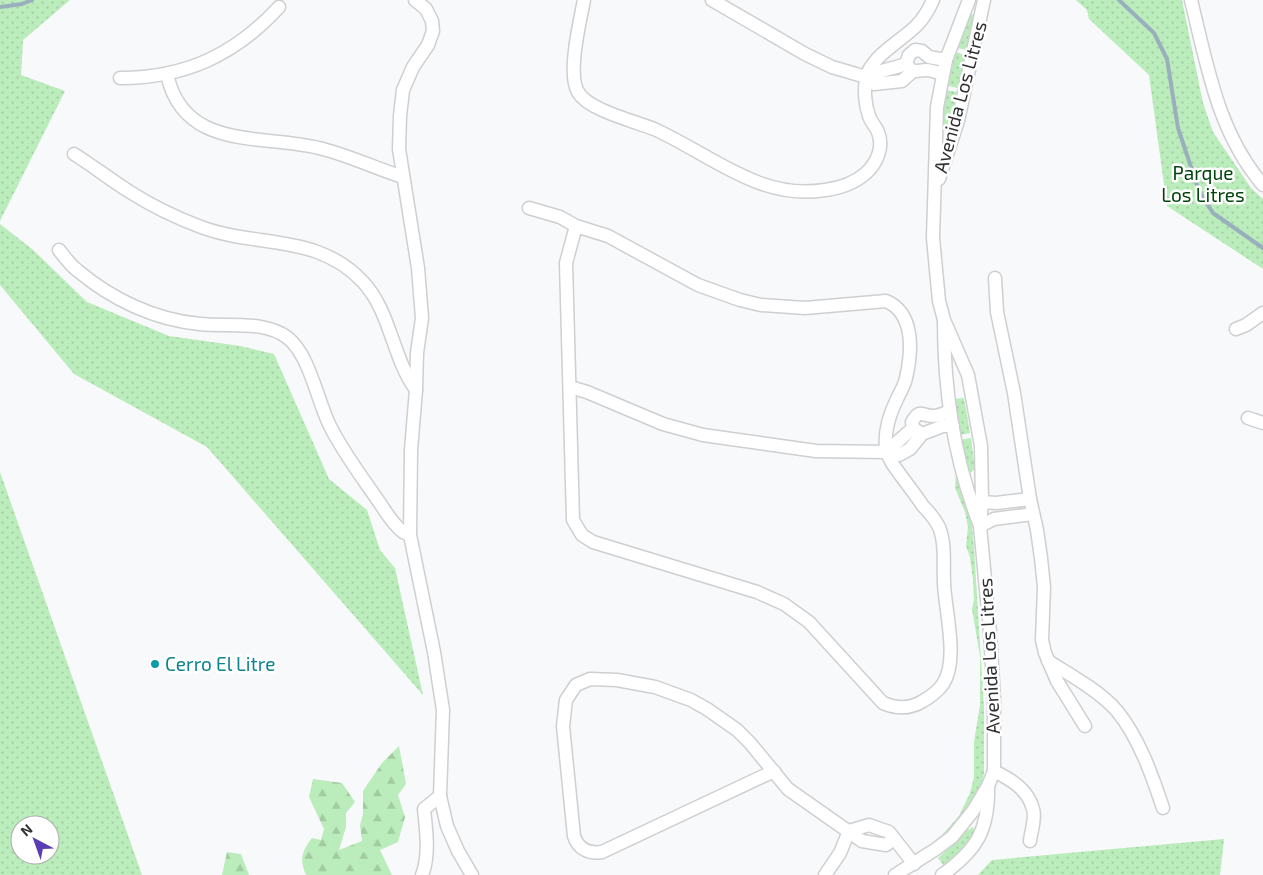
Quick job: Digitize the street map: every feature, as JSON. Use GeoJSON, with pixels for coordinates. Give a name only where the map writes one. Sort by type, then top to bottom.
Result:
{"type":"FeatureCollection","features":[{"type":"Feature","properties":{"kind":"street"},"geometry":{"type":"LineString","coordinates":[[416,0],[426,9],[432,21],[433,31],[403,90],[400,116],[399,149],[418,268],[422,318],[417,352],[411,450],[410,535],[434,652],[443,710],[440,796],[447,826],[458,851],[472,875]]}},
{"type":"Feature","properties":{"kind":"street"},"geometry":{"type":"LineString","coordinates":[[584,0],[579,23],[573,74],[575,88],[584,100],[598,108],[655,130],[746,178],[774,189],[804,192],[831,189],[856,180],[867,172],[878,158],[881,145],[878,133],[869,117],[866,100],[866,77],[878,58],[917,25],[933,0]]}},
{"type":"Feature","properties":{"kind":"street"},"geometry":{"type":"LineString","coordinates":[[712,0],[805,54],[832,67],[866,77],[876,72],[910,67],[918,72],[925,70],[943,74]]}},
{"type":"Feature","properties":{"kind":"street"},"geometry":{"type":"LineString","coordinates":[[1192,0],[1210,79],[1224,120],[1235,146],[1253,174],[1263,185]]}},
{"type":"Feature","properties":{"kind":"street"},"geometry":{"type":"LineString","coordinates":[[967,3],[983,6]]}},
{"type":"Feature","properties":{"kind":"street","name":"Avenida Los Litres"},"geometry":{"type":"LineString","coordinates":[[895,875],[936,850],[952,837],[973,811],[988,786],[994,771],[994,699],[980,526],[982,474],[979,434],[972,393],[964,364],[944,320],[939,301],[934,260],[935,130],[937,107],[946,60],[967,3]]}},
{"type":"Feature","properties":{"kind":"street","name":"Avenida Los Litres"},"geometry":{"type":"LineString","coordinates":[[935,193],[954,135],[983,6]]}},
{"type":"Feature","properties":{"kind":"street"},"geometry":{"type":"LineString","coordinates":[[120,78],[152,77],[203,63],[229,50],[252,34],[279,7]]}},
{"type":"Feature","properties":{"kind":"street"},"geometry":{"type":"LineString","coordinates":[[910,67],[909,55],[915,50],[929,57],[946,60]]}},
{"type":"Feature","properties":{"kind":"street"},"geometry":{"type":"LineString","coordinates":[[167,74],[172,93],[184,111],[191,118],[209,129],[251,139],[318,148],[350,157],[403,177]]}},
{"type":"Feature","properties":{"kind":"street"},"geometry":{"type":"LineString","coordinates":[[935,130],[945,136],[954,135]]}},
{"type":"Feature","properties":{"kind":"street"},"geometry":{"type":"LineString","coordinates":[[74,154],[131,192],[170,214],[203,228],[234,236],[271,240],[304,247],[331,257],[343,264],[364,283],[380,306],[407,378],[416,390]]}},
{"type":"Feature","properties":{"kind":"street"},"geometry":{"type":"LineString","coordinates":[[529,208],[560,217],[576,226],[608,236],[698,285],[740,300],[761,305],[805,308],[886,301],[893,304],[905,317],[910,351],[906,380],[889,415],[886,432],[886,452],[901,477],[938,526],[942,537],[950,647],[949,669],[943,684],[933,694],[908,707],[895,708],[883,703],[809,622],[784,604],[757,592],[593,542],[582,535],[573,520],[566,263],[576,226]]}},
{"type":"Feature","properties":{"kind":"street"},"geometry":{"type":"LineString","coordinates":[[59,250],[75,269],[100,287],[124,302],[152,314],[200,324],[260,327],[287,337],[304,357],[314,388],[330,426],[351,461],[392,520],[404,532],[410,535]]}},
{"type":"Feature","properties":{"kind":"street"},"geometry":{"type":"LineString","coordinates":[[996,278],[997,312],[1014,393],[1038,539],[1044,587],[1042,640],[1056,681],[1085,726]]}},
{"type":"Feature","properties":{"kind":"street"},"geometry":{"type":"LineString","coordinates":[[1236,329],[1246,325],[1263,313]]}},
{"type":"Feature","properties":{"kind":"street","name":"Avenida Los Litres"},"geometry":{"type":"LineString","coordinates":[[944,320],[944,369],[950,411],[963,477],[980,526]]}},
{"type":"Feature","properties":{"kind":"street"},"geometry":{"type":"LineString","coordinates":[[944,369],[950,364],[964,364]]}},
{"type":"Feature","properties":{"kind":"street"},"geometry":{"type":"LineString","coordinates":[[570,387],[587,392],[662,424],[703,435],[816,451],[886,452],[899,456],[910,449],[917,431]]}},
{"type":"Feature","properties":{"kind":"street"},"geometry":{"type":"LineString","coordinates":[[917,431],[912,422],[915,416],[922,413],[933,416],[950,411]]}},
{"type":"Feature","properties":{"kind":"street"},"geometry":{"type":"LineString","coordinates":[[1248,418],[1263,423]]}},
{"type":"Feature","properties":{"kind":"street"},"geometry":{"type":"LineString","coordinates":[[917,431],[953,426]]}},
{"type":"Feature","properties":{"kind":"street"},"geometry":{"type":"LineString","coordinates":[[963,477],[974,478],[982,474]]}},
{"type":"Feature","properties":{"kind":"street"},"geometry":{"type":"LineString","coordinates":[[982,502],[996,503],[1030,499]]}},
{"type":"Feature","properties":{"kind":"street"},"geometry":{"type":"LineString","coordinates":[[980,526],[994,519],[1033,514]]}},
{"type":"Feature","properties":{"kind":"street"},"geometry":{"type":"LineString","coordinates":[[1048,661],[1098,695],[1117,711],[1145,761],[1163,808]]}},
{"type":"Feature","properties":{"kind":"street"},"geometry":{"type":"LineString","coordinates":[[774,771],[602,852],[589,852],[579,846],[574,836],[563,726],[566,700],[576,684],[590,679],[636,683],[674,693],[707,709],[736,730],[750,743],[774,771],[788,789],[862,841],[886,845],[893,839],[914,864]]}},
{"type":"Feature","properties":{"kind":"street"},"geometry":{"type":"LineString","coordinates":[[994,771],[1017,784],[1031,804],[1034,812],[1030,841]]}},
{"type":"Feature","properties":{"kind":"street","name":"Avenida Los Litres"},"geometry":{"type":"LineString","coordinates":[[942,875],[976,845],[988,810],[988,786]]}},
{"type":"Feature","properties":{"kind":"street"},"geometry":{"type":"LineString","coordinates":[[422,875],[425,869],[427,833],[424,808],[440,796]]}},
{"type":"Feature","properties":{"kind":"street"},"geometry":{"type":"LineString","coordinates":[[963,822],[972,821],[978,824],[981,832]]}},
{"type":"Feature","properties":{"kind":"street"},"geometry":{"type":"LineString","coordinates":[[825,875],[840,853],[849,831]]}},
{"type":"Feature","properties":{"kind":"green space"},"geometry":{"type":"Polygon","coordinates":[[[0,0],[70,0],[23,40],[21,75],[65,91],[0,221],[0,0]]]}},
{"type":"Feature","properties":{"kind":"green space","name":"Parque Los Litres"},"geometry":{"type":"Polygon","coordinates":[[[1076,0],[1182,0],[1203,103],[1213,132],[1251,188],[1263,199],[1263,269],[1167,206],[1149,75],[1089,19],[1087,10],[1076,0]]]}},
{"type":"Feature","properties":{"kind":"green space"},"geometry":{"type":"Polygon","coordinates":[[[970,14],[974,15],[975,18],[967,50],[957,48],[970,14]]]}},
{"type":"Feature","properties":{"kind":"green space"},"geometry":{"type":"Polygon","coordinates":[[[955,52],[966,55],[958,88],[948,86],[955,52]]]}},
{"type":"Feature","properties":{"kind":"green space"},"geometry":{"type":"Polygon","coordinates":[[[946,90],[957,92],[947,131],[942,128],[941,123],[946,90]]]}},
{"type":"Feature","properties":{"kind":"green space"},"geometry":{"type":"Polygon","coordinates":[[[0,224],[32,249],[87,302],[169,336],[240,346],[274,354],[329,479],[367,510],[380,550],[395,568],[423,695],[207,447],[74,374],[0,285],[0,224]]]}},
{"type":"Feature","properties":{"kind":"green space"},"geometry":{"type":"Polygon","coordinates":[[[964,398],[970,433],[959,435],[953,399],[964,398]]]}},
{"type":"Feature","properties":{"kind":"green space"},"geometry":{"type":"Polygon","coordinates":[[[971,438],[975,469],[970,473],[967,472],[960,440],[971,438]]]}},
{"type":"Feature","properties":{"kind":"green space"},"geometry":{"type":"Polygon","coordinates":[[[956,469],[971,516],[974,548],[984,707],[984,774],[979,791],[961,820],[931,849],[929,846],[959,816],[970,793],[974,777],[974,742],[980,705],[980,656],[972,609],[974,600],[973,580],[970,557],[966,546],[968,527],[965,512],[955,488],[956,469]]]}},
{"type":"Feature","properties":{"kind":"green space"},"geometry":{"type":"Polygon","coordinates":[[[0,472],[142,875],[0,875],[0,472]]]}},
{"type":"Feature","properties":{"kind":"green space"},"geometry":{"type":"Polygon","coordinates":[[[399,746],[406,784],[398,795],[405,817],[398,842],[380,850],[392,875],[306,875],[302,860],[304,851],[312,838],[321,840],[324,829],[309,797],[313,779],[342,783],[355,802],[346,813],[346,827],[339,850],[362,841],[360,825],[363,814],[363,791],[382,763],[399,746]]]}},
{"type":"Feature","properties":{"kind":"green space"},"geometry":{"type":"Polygon","coordinates":[[[973,827],[975,834],[964,850],[945,867],[938,858],[966,831],[973,827]]]}},
{"type":"Feature","properties":{"kind":"green space"},"geometry":{"type":"Polygon","coordinates":[[[1224,839],[1220,875],[978,875],[992,860],[1224,839]]]}},
{"type":"Feature","properties":{"kind":"green space"},"geometry":{"type":"Polygon","coordinates":[[[227,852],[241,854],[249,875],[222,875],[227,852]]]}},
{"type":"Feature","properties":{"kind":"waterway"},"geometry":{"type":"LineString","coordinates":[[0,7],[22,4],[32,0]]}},
{"type":"Feature","properties":{"kind":"waterway"},"geometry":{"type":"LineString","coordinates":[[1119,0],[1154,33],[1167,59],[1178,128],[1199,191],[1213,213],[1263,248]]}},
{"type":"Feature","properties":{"kind":"place","name":"Cerro El Litre"},"geometry":{"type":"Point","coordinates":[155,664]}}]}
